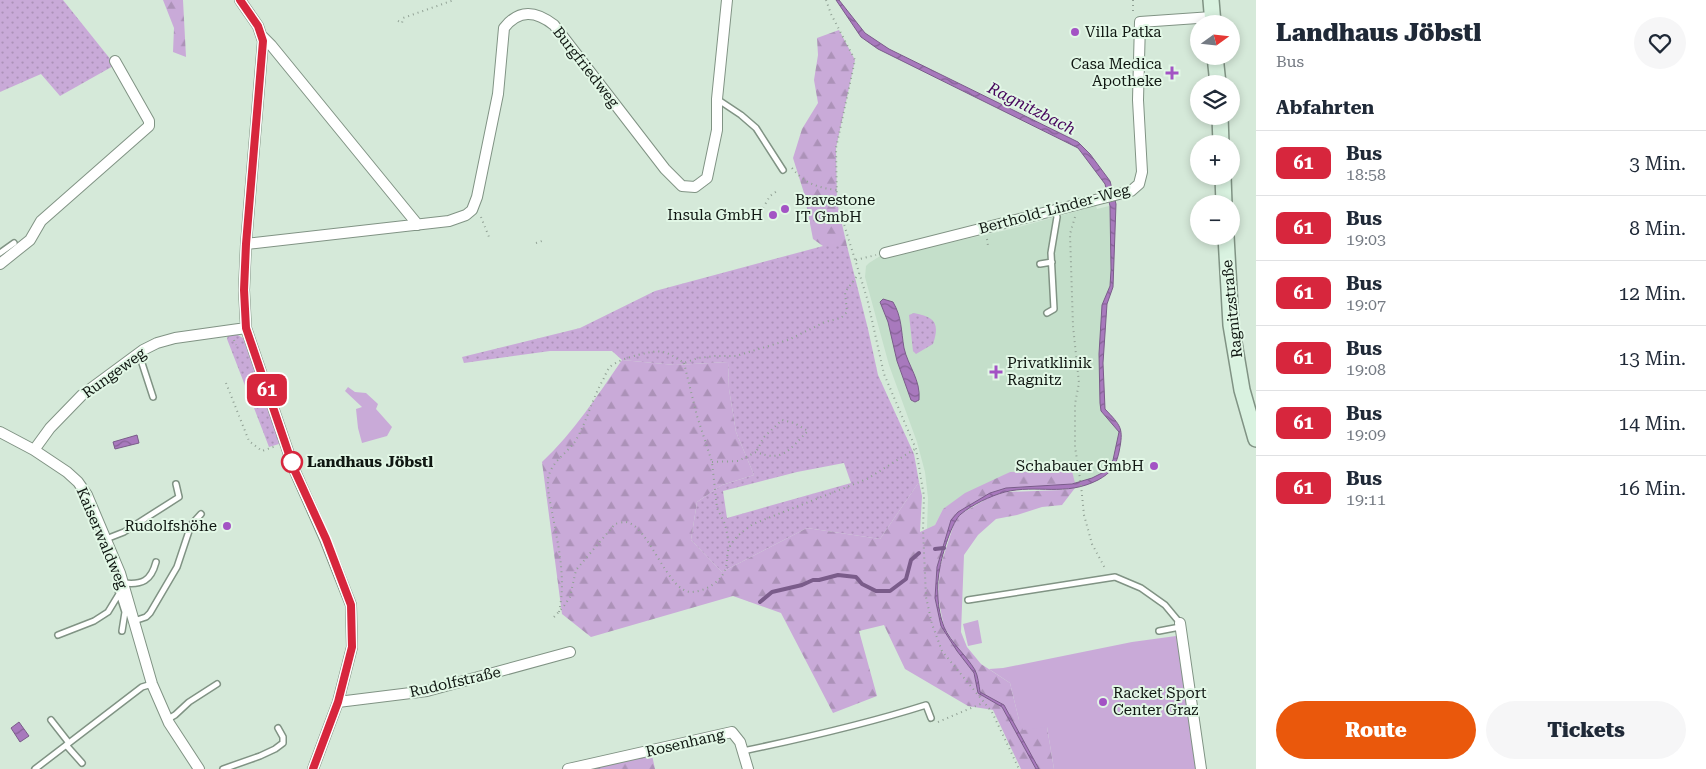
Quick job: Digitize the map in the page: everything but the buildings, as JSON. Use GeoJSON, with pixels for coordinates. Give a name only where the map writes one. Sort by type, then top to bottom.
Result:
{"type":"FeatureCollection","features":[{"type":"Feature","properties":{"kind":"main road"},"geometry":{"type":"LineString","coordinates":[[1211,0],[1212,15]]}},
{"type":"Feature","properties":{"kind":"main road","name":"Ragnitzstraße"},"geometry":{"type":"LineString","coordinates":[[1227,245],[1231,325],[1242,390],[1256,439]]}},
{"type":"Feature","properties":{"kind":"street"},"geometry":{"type":"LineString","coordinates":[[240,0],[258,26],[263,37],[418,225]]}},
{"type":"Feature","properties":{"kind":"street","name":"Burgfriedweg"},"geometry":{"type":"LineString","coordinates":[[475,203],[498,94],[504,28],[517,16],[527,14],[542,16],[554,25],[665,169],[682,186],[695,187],[707,178],[717,130],[717,99],[727,0]]}},
{"type":"Feature","properties":{"kind":"street","name":"Berthold-Linder-Weg"},"geometry":{"type":"LineString","coordinates":[[885,253],[1130,191],[1139,184],[1142,172],[1138,100],[1140,22],[1190,21]]}},
{"type":"Feature","properties":{"kind":"street"},"geometry":{"type":"LineString","coordinates":[[263,37],[246,244],[244,290],[246,328],[294,469],[326,539],[351,605],[352,647],[338,702],[313,769]]}},
{"type":"Feature","properties":{"kind":"street"},"geometry":{"type":"LineString","coordinates":[[0,264],[30,240],[41,221],[149,126],[149,121],[115,60]]}},
{"type":"Feature","properties":{"kind":"street"},"geometry":{"type":"LineString","coordinates":[[246,244],[449,222],[458,219],[472,210],[475,203]]}},
{"type":"Feature","properties":{"kind":"street","name":"Rungeweg"},"geometry":{"type":"LineString","coordinates":[[34,450],[50,428],[82,395],[139,353],[157,343],[175,338],[246,328]]}},
{"type":"Feature","properties":{"kind":"street","name":"Kaiserwaldweg"},"geometry":{"type":"LineString","coordinates":[[0,432],[34,450],[67,472],[78,482],[87,495],[123,583],[152,684],[168,720],[199,769]]}},
{"type":"Feature","properties":{"kind":"street"},"geometry":{"type":"LineString","coordinates":[[1181,625],[1201,769]]}},
{"type":"Feature","properties":{"kind":"street","name":"Rudolfstraße"},"geometry":{"type":"LineString","coordinates":[[338,702],[427,691],[570,652]]}},
{"type":"Feature","properties":{"kind":"street","name":"Rosenhang"},"geometry":{"type":"LineString","coordinates":[[568,769],[732,732],[740,742],[748,769]]}},
{"type":"Feature","properties":{"kind":"lane"},"geometry":{"type":"LineString","coordinates":[[717,99],[756,128],[782,170]]}},
{"type":"Feature","properties":{"kind":"lane"},"geometry":{"type":"LineString","coordinates":[[1047,313],[1054,309],[1051,253],[1057,217],[1055,210]]}},
{"type":"Feature","properties":{"kind":"lane"},"geometry":{"type":"LineString","coordinates":[[0,253],[14,243]]}},
{"type":"Feature","properties":{"kind":"lane"},"geometry":{"type":"LineString","coordinates":[[1040,264],[1052,262]]}},
{"type":"Feature","properties":{"kind":"lane"},"geometry":{"type":"LineString","coordinates":[[139,353],[153,397]]}},
{"type":"Feature","properties":{"kind":"lane"},"geometry":{"type":"LineString","coordinates":[[106,539],[124,532],[179,497],[176,484]]}},
{"type":"Feature","properties":{"kind":"lane"},"geometry":{"type":"LineString","coordinates":[[134,621],[146,617],[150,613],[177,567],[191,525],[201,514]]}},
{"type":"Feature","properties":{"kind":"lane"},"geometry":{"type":"LineString","coordinates":[[123,583],[134,584],[143,582],[153,574],[156,562]]}},
{"type":"Feature","properties":{"kind":"lane"},"geometry":{"type":"LineString","coordinates":[[118,570],[117,587],[125,612],[122,631]]}},
{"type":"Feature","properties":{"kind":"lane"},"geometry":{"type":"LineString","coordinates":[[968,600],[1115,578],[1141,588],[1165,605],[1181,625],[1159,631]]}},
{"type":"Feature","properties":{"kind":"lane"},"geometry":{"type":"LineString","coordinates":[[58,635],[94,621],[108,612],[119,594]]}},
{"type":"Feature","properties":{"kind":"lane"},"geometry":{"type":"LineString","coordinates":[[35,769],[142,687],[152,684]]}},
{"type":"Feature","properties":{"kind":"lane"},"geometry":{"type":"LineString","coordinates":[[168,720],[175,716],[189,702],[217,684]]}},
{"type":"Feature","properties":{"kind":"lane"},"geometry":{"type":"LineString","coordinates":[[743,751],[832,732],[926,705],[931,718]]}},
{"type":"Feature","properties":{"kind":"lane"},"geometry":{"type":"LineString","coordinates":[[51,720],[82,763]]}},
{"type":"Feature","properties":{"kind":"lane"},"geometry":{"type":"LineString","coordinates":[[223,769],[275,749],[283,743],[283,737],[278,728]]}},
{"type":"Feature","properties":{"kind":"path"},"geometry":{"type":"LineString","coordinates":[[398,21],[402,23],[403,18],[454,0]]}},
{"type":"Feature","properties":{"kind":"path"},"geometry":{"type":"LineString","coordinates":[[826,0],[831,14],[855,60],[836,148],[838,202],[860,272],[884,374],[916,449],[924,496],[923,529],[926,597],[932,624],[942,651],[983,704],[992,712],[1019,769]]}},
{"type":"Feature","properties":{"kind":"path"},"geometry":{"type":"LineString","coordinates":[[1133,0],[1133,13]]}},
{"type":"Feature","properties":{"kind":"path"},"geometry":{"type":"LineString","coordinates":[[782,170],[790,165],[798,175],[810,184],[837,190]]}},
{"type":"Feature","properties":{"kind":"path"},"geometry":{"type":"LineString","coordinates":[[763,208],[770,196],[777,191]]}},
{"type":"Feature","properties":{"kind":"path"},"geometry":{"type":"LineString","coordinates":[[475,203],[489,237]]}},
{"type":"Feature","properties":{"kind":"path"},"geometry":{"type":"LineString","coordinates":[[1076,205],[1075,222],[1070,234],[1073,326],[1079,383],[1075,404],[1075,447],[1082,485],[1084,515],[1092,544],[1104,569],[1115,578]]}},
{"type":"Feature","properties":{"kind":"path"},"geometry":{"type":"LineString","coordinates":[[986,234],[988,246]]}},
{"type":"Feature","properties":{"kind":"path"},"geometry":{"type":"LineString","coordinates":[[536,244],[545,240]]}},
{"type":"Feature","properties":{"kind":"path"},"geometry":{"type":"LineString","coordinates":[[856,260],[885,253]]}},
{"type":"Feature","properties":{"kind":"path"},"geometry":{"type":"LineString","coordinates":[[684,363],[698,358],[736,356],[788,340],[818,325],[841,318],[847,312],[845,292],[848,285],[860,272]]}},
{"type":"Feature","properties":{"kind":"path"},"geometry":{"type":"LineString","coordinates":[[554,617],[559,612],[570,597],[576,570],[615,524],[626,522],[634,525],[656,553],[673,581],[690,592],[708,588],[725,571],[730,546],[725,524],[717,508],[712,462],[697,416],[684,363],[668,352],[653,352],[629,358],[611,366],[597,391],[577,438],[570,449],[552,467],[548,480],[549,496],[563,583],[559,612]]}},
{"type":"Feature","properties":{"kind":"path"},"geometry":{"type":"LineString","coordinates":[[226,383],[249,441],[262,451],[270,448]]}},
{"type":"Feature","properties":{"kind":"path"},"geometry":{"type":"LineString","coordinates":[[712,462],[738,461],[756,452],[764,437],[782,420],[794,423],[808,431],[777,457],[756,452]]}},
{"type":"Feature","properties":{"kind":"path"},"geometry":{"type":"LineString","coordinates":[[730,546],[738,535],[754,524],[867,479],[916,449]]}},
{"type":"Feature","properties":{"kind":"path"},"geometry":{"type":"LineString","coordinates":[[931,718],[936,717],[938,722],[983,704]]}},
{"type":"Feature","properties":{"kind":"shaded area","name":"Privatklinik Ragnitz"},"geometry":{"type":"Polygon","coordinates":[[[1113,205],[1112,285],[1104,303],[1100,363],[1103,410],[1121,431],[1115,461],[1104,474],[1075,486],[1072,471],[1010,472],[943,509],[935,525],[927,529],[928,498],[925,472],[917,442],[889,365],[865,277],[866,266],[885,253],[890,256],[1011,229],[1096,206],[1097,209],[1113,205]]]}},
{"type":"Feature","properties":{"kind":"green space"},"geometry":{"type":"Polygon","coordinates":[[[0,0],[63,0],[115,65],[60,96],[41,74],[0,92],[0,0]]]}},
{"type":"Feature","properties":{"kind":"green space"},"geometry":{"type":"Polygon","coordinates":[[[163,0],[183,0],[186,57],[173,52],[174,28],[163,0]]]}},
{"type":"Feature","properties":{"kind":"green space"},"geometry":{"type":"Polygon","coordinates":[[[839,30],[855,60],[836,148],[837,202],[847,246],[823,246],[813,239],[804,193],[793,158],[802,129],[818,103],[814,80],[818,55],[817,38],[839,30]]]}},
{"type":"Feature","properties":{"kind":"green space"},"geometry":{"type":"Polygon","coordinates":[[[823,246],[847,246],[878,375],[914,454],[919,482],[880,539],[807,528],[722,572],[691,540],[697,502],[722,485],[754,475],[736,432],[729,389],[728,362],[675,365],[622,360],[612,351],[550,351],[464,363],[462,357],[580,328],[655,291],[823,246]],[[844,463],[797,472],[723,491],[727,518],[851,483],[844,463]]]}},
{"type":"Feature","properties":{"kind":"green space"},"geometry":{"type":"Polygon","coordinates":[[[914,313],[931,319],[936,326],[933,344],[916,354],[913,351],[909,315],[914,313]]]}},
{"type":"Feature","properties":{"kind":"green space"},"geometry":{"type":"Polygon","coordinates":[[[236,334],[243,338],[263,394],[251,401],[227,339],[228,335],[236,334]]]}},
{"type":"Feature","properties":{"kind":"green space"},"geometry":{"type":"Polygon","coordinates":[[[622,360],[675,365],[728,362],[729,389],[736,432],[754,475],[722,485],[697,502],[691,540],[722,572],[807,528],[880,539],[919,482],[922,496],[920,532],[935,525],[943,509],[965,493],[1010,472],[1072,471],[1075,483],[1062,486],[1006,488],[958,512],[937,567],[935,598],[941,626],[974,673],[978,693],[1002,707],[1036,769],[1021,769],[993,710],[968,706],[905,669],[884,625],[859,631],[877,696],[833,713],[781,613],[733,596],[591,637],[562,614],[542,462],[575,426],[622,360]]]}},
{"type":"Feature","properties":{"kind":"green space"},"geometry":{"type":"Polygon","coordinates":[[[348,387],[355,392],[366,393],[378,404],[376,409],[392,427],[387,436],[362,443],[356,409],[362,407],[345,391],[348,387]]]}},
{"type":"Feature","properties":{"kind":"green space"},"geometry":{"type":"Polygon","coordinates":[[[267,406],[280,442],[279,444],[269,447],[254,408],[267,406]]]}},
{"type":"Feature","properties":{"kind":"green space"},"geometry":{"type":"Polygon","coordinates":[[[1075,488],[1062,505],[1042,507],[996,519],[978,535],[964,555],[961,632],[967,647],[981,664],[1010,683],[1019,720],[1047,727],[1054,769],[1039,769],[1004,705],[980,692],[976,671],[958,649],[944,627],[938,597],[940,567],[954,524],[959,515],[990,497],[1006,492],[1075,488]]]}},
{"type":"Feature","properties":{"kind":"green space"},"geometry":{"type":"Polygon","coordinates":[[[978,620],[982,643],[968,646],[963,624],[978,620]]]}},
{"type":"Feature","properties":{"kind":"green space","name":"Racket Sport Center Graz"},"geometry":{"type":"Polygon","coordinates":[[[1176,636],[1182,637],[1201,769],[1054,769],[1047,727],[1023,730],[1010,683],[989,669],[1003,668],[1132,642],[1176,636]]]}},
{"type":"Feature","properties":{"kind":"green space"},"geometry":{"type":"Polygon","coordinates":[[[652,755],[655,769],[587,769],[652,755]]]}},
{"type":"Feature","properties":{"kind":"water","name":"Ragnitzbach"},"geometry":{"type":"Polygon","coordinates":[[[836,0],[839,0],[865,33],[889,49],[1078,142],[1090,154],[1110,181],[1116,204],[1113,287],[1107,304],[1103,363],[1105,409],[1118,424],[1121,432],[1116,461],[1106,475],[1086,485],[1063,489],[1028,489],[1005,492],[987,498],[970,507],[961,514],[954,524],[945,547],[939,574],[939,605],[947,633],[975,670],[980,692],[1004,705],[1039,769],[1036,769],[1002,707],[978,693],[974,673],[941,626],[935,598],[937,567],[951,520],[958,512],[990,493],[1006,488],[1072,484],[1092,478],[1104,472],[1113,460],[1119,432],[1101,411],[1100,403],[1099,354],[1102,305],[1110,286],[1111,270],[1110,206],[1105,184],[1078,148],[878,49],[861,37],[836,0]]]}},
{"type":"Feature","properties":{"kind":"water"},"geometry":{"type":"Polygon","coordinates":[[[883,299],[893,302],[898,313],[904,348],[918,386],[919,400],[915,402],[911,400],[897,361],[888,322],[880,302],[883,299]]]}},
{"type":"Feature","properties":{"kind":"water"},"geometry":{"type":"Polygon","coordinates":[[[137,435],[139,443],[115,449],[113,442],[137,435]]]}},
{"type":"Feature","properties":{"kind":"water"},"geometry":{"type":"Polygon","coordinates":[[[19,722],[29,736],[20,742],[11,728],[19,722]]]}},
{"type":"Feature","properties":{"kind":"waterway","name":"Ragnitzbach"},"geometry":{"type":"LineString","coordinates":[[935,549],[944,548]]}},
{"type":"Feature","properties":{"kind":"waterway"},"geometry":{"type":"LineString","coordinates":[[760,602],[772,592],[838,575],[856,577],[862,584],[876,591],[890,591],[906,579],[911,560],[919,553]]}},
{"type":"Feature","properties":{"kind":"bus line","name":"61"},"geometry":{"type":"LineString","coordinates":[[240,0],[258,26],[263,37],[246,244],[244,290],[246,328],[294,469],[326,539],[351,605],[352,647],[338,702],[313,769]]}},
{"type":"Feature","properties":{"kind":"place","name":"Villa Patka"},"geometry":{"type":"Point","coordinates":[1075,32]}},
{"type":"Feature","properties":{"kind":"place","name":"Casa Medica Apotheke"},"geometry":{"type":"Point","coordinates":[1172,73]}},
{"type":"Feature","properties":{"kind":"place","name":"Bravestone IT GmbH"},"geometry":{"type":"Point","coordinates":[785,209]}},
{"type":"Feature","properties":{"kind":"place","name":"Insula GmbH"},"geometry":{"type":"Point","coordinates":[773,215]}},
{"type":"Feature","properties":{"kind":"place","name":"Privatklinik Ragnitz"},"geometry":{"type":"Point","coordinates":[996,372]}},
{"type":"Feature","properties":{"kind":"place","name":"Landhaus Jöbstl"},"geometry":{"type":"Point","coordinates":[292,462]}},
{"type":"Feature","properties":{"kind":"place","name":"Schabauer GmbH"},"geometry":{"type":"Point","coordinates":[1154,466]}},
{"type":"Feature","properties":{"kind":"place","name":"Rudolfshöhe"},"geometry":{"type":"Point","coordinates":[227,526]}},
{"type":"Feature","properties":{"kind":"place","name":"Racket Sport Center Graz"},"geometry":{"type":"Point","coordinates":[1103,702]}}]}
